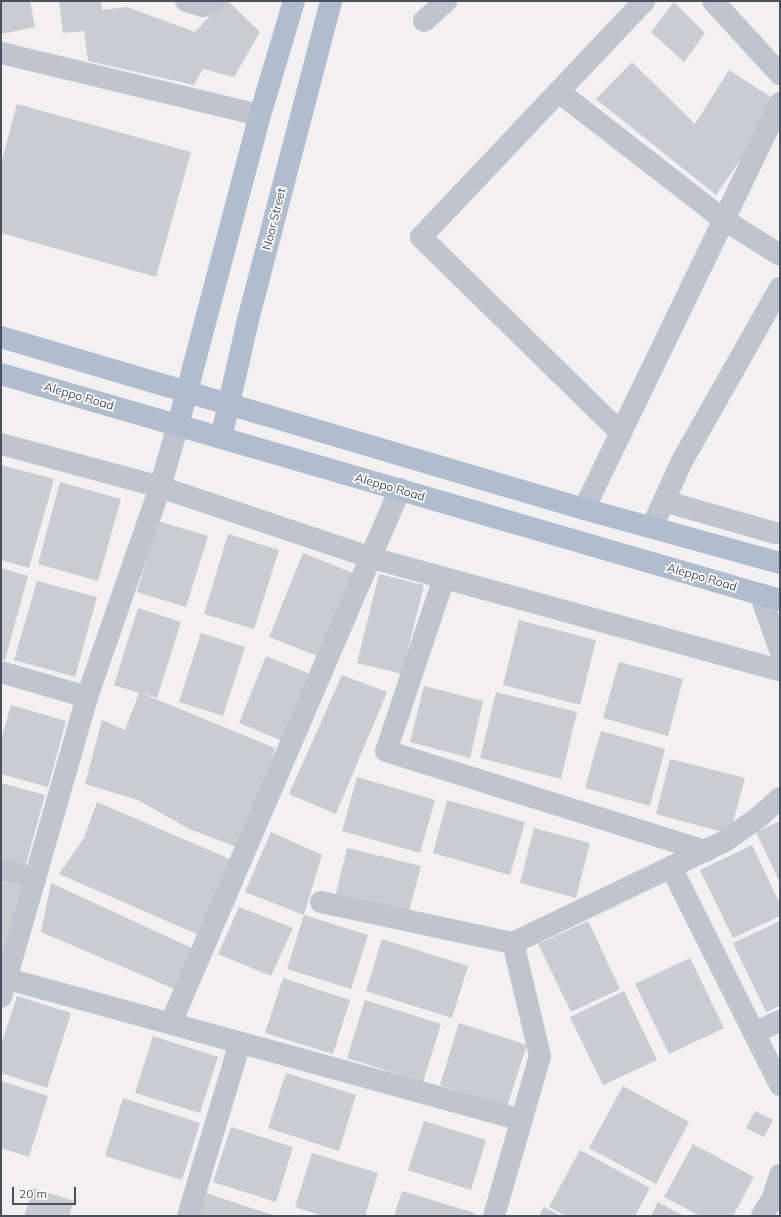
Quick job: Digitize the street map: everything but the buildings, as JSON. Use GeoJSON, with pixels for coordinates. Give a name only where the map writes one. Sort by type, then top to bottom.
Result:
{"type":"FeatureCollection","features":[{"type":"Feature","properties":{"kind":"main road"},"geometry":{"type":"LineString","coordinates":[[178,425],[185,391],[260,115],[294,1]]}},
{"type":"Feature","properties":{"kind":"main road","name":"Noor Street"},"geometry":{"type":"LineString","coordinates":[[221,438],[228,404],[330,1]]}},
{"type":"Feature","properties":{"kind":"main road"},"geometry":{"type":"LineString","coordinates":[[1,337],[584,509],[770,560]]}},
{"type":"Feature","properties":{"kind":"main road","name":"Aleppo Road"},"geometry":{"type":"LineString","coordinates":[[1,374],[770,597]]}},
{"type":"Feature","properties":{"kind":"street"},"geometry":{"type":"LineString","coordinates":[[186,1],[203,6],[213,1]]}},
{"type":"Feature","properties":{"kind":"street"},"geometry":{"type":"LineString","coordinates":[[424,21],[446,1]]}},
{"type":"Feature","properties":{"kind":"street"},"geometry":{"type":"LineString","coordinates":[[621,433],[420,237],[644,1]]}},
{"type":"Feature","properties":{"kind":"street"},"geometry":{"type":"LineString","coordinates":[[713,1],[780,74]]}},
{"type":"Feature","properties":{"kind":"street"},"geometry":{"type":"LineString","coordinates":[[1,53],[260,115]]}},
{"type":"Feature","properties":{"kind":"street"},"geometry":{"type":"LineString","coordinates":[[559,92],[724,219],[780,255]]}},
{"type":"Feature","properties":{"kind":"street"},"geometry":{"type":"LineString","coordinates":[[584,509],[780,103]]}},
{"type":"Feature","properties":{"kind":"street"},"geometry":{"type":"LineString","coordinates":[[652,527],[682,461],[780,288]]}},
{"type":"Feature","properties":{"kind":"street"},"geometry":{"type":"LineString","coordinates":[[178,425],[160,487],[88,696],[3,984],[171,1023],[522,1120]]}},
{"type":"Feature","properties":{"kind":"street"},"geometry":{"type":"LineString","coordinates":[[1,444],[160,487],[372,558],[780,670]]}},
{"type":"Feature","properties":{"kind":"street"},"geometry":{"type":"LineString","coordinates":[[171,1023],[372,558],[400,489]]}},
{"type":"Feature","properties":{"kind":"street"},"geometry":{"type":"LineString","coordinates":[[664,501],[778,529],[770,560]]}},
{"type":"Feature","properties":{"kind":"street"},"geometry":{"type":"LineString","coordinates":[[444,578],[386,751],[706,851]]}},
{"type":"Feature","properties":{"kind":"street"},"geometry":{"type":"LineString","coordinates":[[770,597],[780,650]]}},
{"type":"Feature","properties":{"kind":"street"},"geometry":{"type":"LineString","coordinates":[[1,672],[88,696]]}},
{"type":"Feature","properties":{"kind":"street"},"geometry":{"type":"LineString","coordinates":[[321,902],[513,943],[706,851],[759,817],[780,798]]}},
{"type":"Feature","properties":{"kind":"street"},"geometry":{"type":"LineString","coordinates":[[671,867],[780,1084]]}},
{"type":"Feature","properties":{"kind":"street"},"geometry":{"type":"LineString","coordinates":[[1,870],[35,879]]}},
{"type":"Feature","properties":{"kind":"street"},"geometry":{"type":"LineString","coordinates":[[494,1216],[540,1056],[513,943]]}},
{"type":"Feature","properties":{"kind":"street"},"geometry":{"type":"LineString","coordinates":[[754,1033],[780,1021]]}},
{"type":"Feature","properties":{"kind":"street"},"geometry":{"type":"LineString","coordinates":[[188,1216],[240,1043]]}},
{"type":"Feature","properties":{"kind":"street"},"geometry":{"type":"LineString","coordinates":[[762,1216],[772,1198],[780,1175]]}}]}
